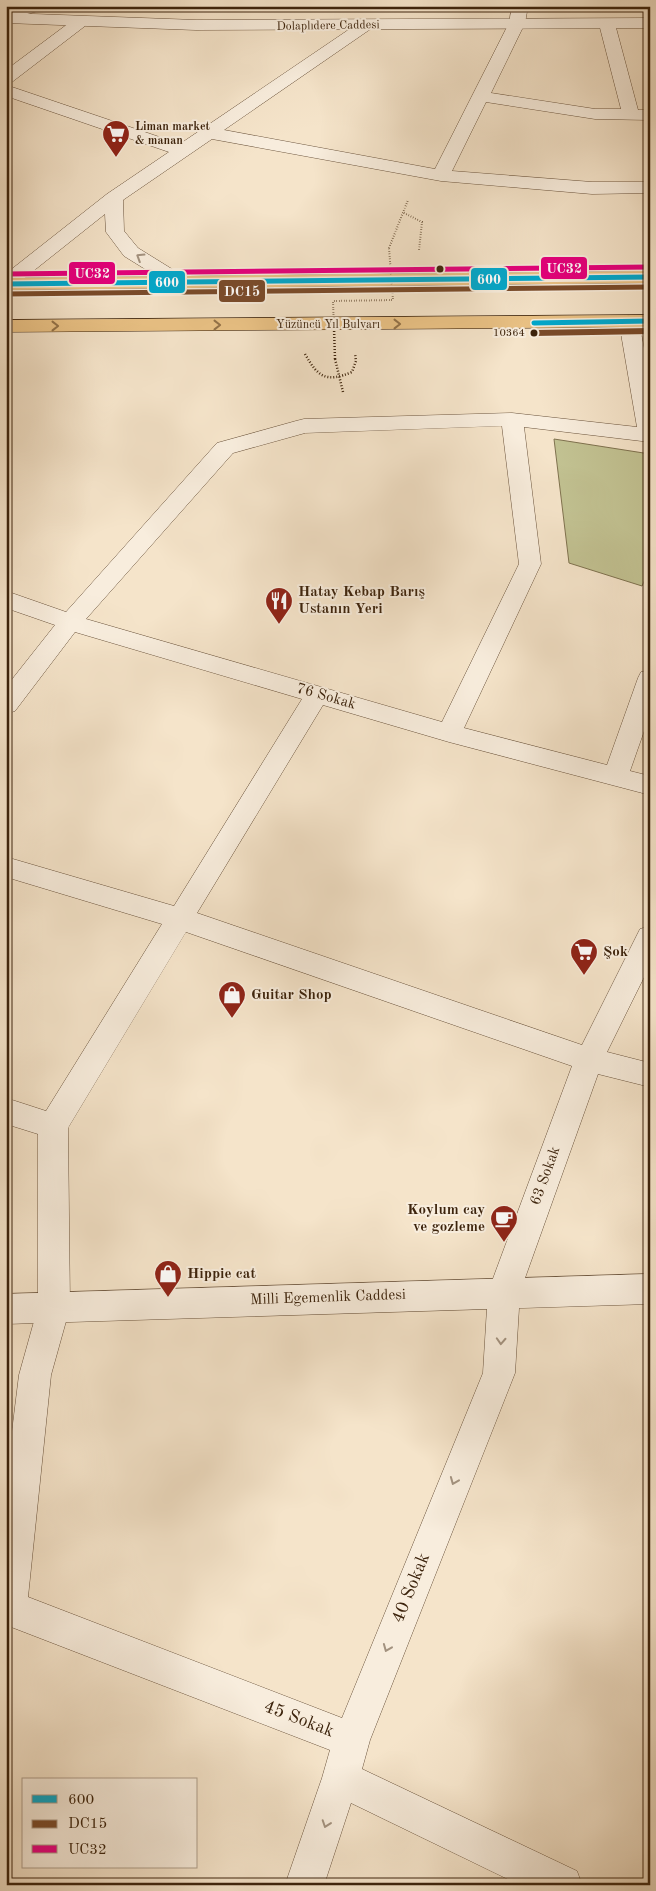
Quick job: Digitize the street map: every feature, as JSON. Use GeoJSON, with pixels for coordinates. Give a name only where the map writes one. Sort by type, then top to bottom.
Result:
{"type":"FeatureCollection","features":[{"type":"Feature","properties":{"kind":"main road"},"geometry":{"type":"LineString","coordinates":[[9,279],[46,283],[181,283],[650,277]]}},
{"type":"Feature","properties":{"kind":"main road","name":"Yüzüncü Yıl Bulvarı"},"geometry":{"type":"LineString","coordinates":[[6,326],[650,321]]}},
{"type":"Feature","properties":{"kind":"street"},"geometry":{"type":"LineString","coordinates":[[6,16],[39,6]]}},
{"type":"Feature","properties":{"kind":"street"},"geometry":{"type":"LineString","coordinates":[[441,176],[518,14]]}},
{"type":"Feature","properties":{"kind":"street","name":"Dolaplıdere Caddesi"},"geometry":{"type":"LineString","coordinates":[[6,16],[79,23],[268,27],[366,25],[518,14],[607,24],[650,23]]}},
{"type":"Feature","properties":{"kind":"street"},"geometry":{"type":"LineString","coordinates":[[6,78],[79,23]]}},
{"type":"Feature","properties":{"kind":"street"},"geometry":{"type":"LineString","coordinates":[[607,24],[630,115]]}},
{"type":"Feature","properties":{"kind":"street"},"geometry":{"type":"LineString","coordinates":[[9,279],[114,198],[366,25]]}},
{"type":"Feature","properties":{"kind":"street"},"geometry":{"type":"LineString","coordinates":[[6,90],[182,152]]}},
{"type":"Feature","properties":{"kind":"street"},"geometry":{"type":"LineString","coordinates":[[480,96],[595,114],[650,115]]}},
{"type":"Feature","properties":{"kind":"street"},"geometry":{"type":"LineString","coordinates":[[211,133],[441,176],[592,188],[650,187]]}},
{"type":"Feature","properties":{"kind":"street"},"geometry":{"type":"LineString","coordinates":[[114,198],[115,232],[131,252],[181,283]]}},
{"type":"Feature","properties":{"kind":"street"},"geometry":{"type":"LineString","coordinates":[[6,705],[70,622],[226,448],[304,426],[512,419],[649,434],[628,322]]}},
{"type":"Feature","properties":{"kind":"street"},"geometry":{"type":"LineString","coordinates":[[449,733],[530,564],[512,419]]}},
{"type":"Feature","properties":{"kind":"street","name":"76 Sokak"},"geometry":{"type":"LineString","coordinates":[[6,599],[70,622],[317,695],[449,733],[650,786]]}},
{"type":"Feature","properties":{"kind":"street"},"geometry":{"type":"LineString","coordinates":[[614,777],[650,678]]}},
{"type":"Feature","properties":{"kind":"street"},"geometry":{"type":"LineString","coordinates":[[8,1609],[35,1375],[54,1307],[53,1126],[317,695]]}},
{"type":"Feature","properties":{"kind":"street"},"geometry":{"type":"LineString","coordinates":[[6,867],[180,918],[589,1060],[650,1075]]}},
{"type":"Feature","properties":{"kind":"street","name":"63 Sokak"},"geometry":{"type":"LineString","coordinates":[[472,1436],[499,1373],[504,1292],[589,1060],[650,937]]}},
{"type":"Feature","properties":{"kind":"street"},"geometry":{"type":"LineString","coordinates":[[6,1111],[53,1126]]}},
{"type":"Feature","properties":{"kind":"street","name":"Milli Egemenlik Caddesi"},"geometry":{"type":"LineString","coordinates":[[6,1309],[504,1292],[650,1289]]}},
{"type":"Feature","properties":{"kind":"street","name":"40 Sokak"},"geometry":{"type":"LineString","coordinates":[[351,1740],[472,1436]]}},
{"type":"Feature","properties":{"kind":"street","name":"45 Sokak"},"geometry":{"type":"LineString","coordinates":[[8,1609],[351,1740],[342,1778]]}},
{"type":"Feature","properties":{"kind":"street"},"geometry":{"type":"LineString","coordinates":[[304,1885],[342,1778],[563,1885]]}},
{"type":"Feature","properties":{"kind":"path"},"geometry":{"type":"LineString","coordinates":[[339,377],[335,359],[333,301],[393,300],[389,248],[404,213],[416,217],[422,222],[418,256]]}},
{"type":"Feature","properties":{"kind":"path"},"geometry":{"type":"LineString","coordinates":[[304,354],[315,372],[323,377],[339,377],[352,372],[356,361],[355,353]]}},
{"type":"Feature","properties":{"kind":"green space"},"geometry":{"type":"Polygon","coordinates":[[[554,439],[650,454],[650,569],[642,586],[569,563],[554,439]]]}},
{"type":"Feature","properties":{"kind":"transit line","name":"UC32"},"geometry":{"type":"LineString","coordinates":[[6,274],[650,267]]}},
{"type":"Feature","properties":{"kind":"transit line","name":"600"},"geometry":{"type":"LineString","coordinates":[[6,284],[650,277]]}},
{"type":"Feature","properties":{"kind":"transit line","name":"DC15"},"geometry":{"type":"LineString","coordinates":[[6,294],[650,287]]}},
{"type":"Feature","properties":{"kind":"transit line","name":"600"},"geometry":{"type":"LineString","coordinates":[[534,323],[650,321]]}},
{"type":"Feature","properties":{"kind":"transit line","name":"DC15"},"geometry":{"type":"LineString","coordinates":[[534,333],[650,331]]}},
{"type":"Feature","properties":{"kind":"place","name":"Liman market & manan"},"geometry":{"type":"Point","coordinates":[116,158]}},
{"type":"Feature","properties":{"kind":"place","name":"10364"},"geometry":{"type":"Point","coordinates":[534,333]}},
{"type":"Feature","properties":{"kind":"place","name":"Hatay Kebap Barış Ustanın Yeri"},"geometry":{"type":"Point","coordinates":[279,625]}},
{"type":"Feature","properties":{"kind":"place","name":"Şok"},"geometry":{"type":"Point","coordinates":[584,976]}},
{"type":"Feature","properties":{"kind":"place","name":"Guitar Shop"},"geometry":{"type":"Point","coordinates":[232,1019]}},
{"type":"Feature","properties":{"kind":"place","name":"Koylum cay ve gozleme"},"geometry":{"type":"Point","coordinates":[504,1243]}},
{"type":"Feature","properties":{"kind":"place","name":"Hippie cat"},"geometry":{"type":"Point","coordinates":[168,1298]}}]}
